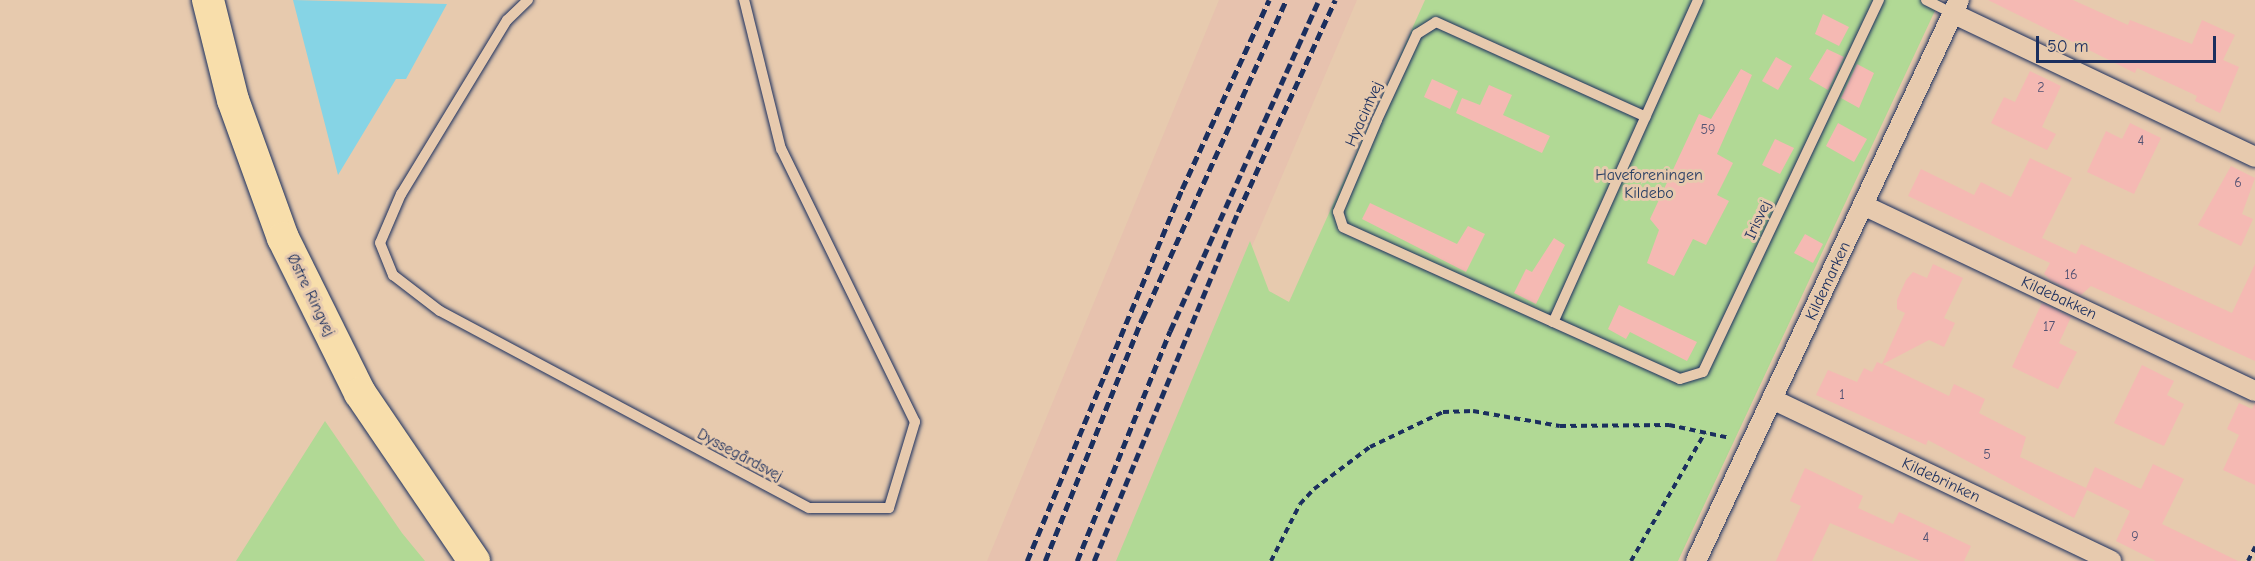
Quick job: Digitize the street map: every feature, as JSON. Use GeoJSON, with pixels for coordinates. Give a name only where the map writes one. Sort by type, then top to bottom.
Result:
{"type":"FeatureCollection","features":[{"type":"Feature","properties":{"kind":"main road","name":"Østre Ringvej"},"geometry":{"type":"LineString","coordinates":[[208,0],[233,100],[283,238],[360,393],[474,561]]}},
{"type":"Feature","properties":{"kind":"street"},"geometry":{"type":"LineString","coordinates":[[1955,7],[2255,157]]}},
{"type":"Feature","properties":{"kind":"street","name":"Kildemarken"},"geometry":{"type":"LineString","coordinates":[[1696,561],[1955,7]]}},
{"type":"Feature","properties":{"kind":"street","name":"Kildebakken"},"geometry":{"type":"LineString","coordinates":[[1863,205],[2255,391]]}},
{"type":"Feature","properties":{"kind":"street","name":"Kildebrinken"},"geometry":{"type":"LineString","coordinates":[[1772,399],[2111,561]]}},
{"type":"Feature","properties":{"kind":"lane","name":"Dyssegårdsvej"},"geometry":{"type":"LineString","coordinates":[[528,0],[507,20],[401,194],[380,243],[393,275],[440,312],[809,508],[889,508],[915,422],[782,149],[744,0]]}},
{"type":"Feature","properties":{"kind":"lane"},"geometry":{"type":"LineString","coordinates":[[1553,322],[1698,0]]}},
{"type":"Feature","properties":{"kind":"lane","name":"Irisvej"},"geometry":{"type":"LineString","coordinates":[[1620,351],[1680,379],[1702,372],[1879,0]]}},
{"type":"Feature","properties":{"kind":"lane"},"geometry":{"type":"LineString","coordinates":[[1926,0],[1955,7]]}},
{"type":"Feature","properties":{"kind":"lane","name":"Hyacintvej"},"geometry":{"type":"LineString","coordinates":[[1620,351],[1343,227],[1338,212],[1417,34],[1436,22],[1646,117]]}},
{"type":"Feature","properties":{"kind":"path"},"geometry":{"type":"LineString","coordinates":[[1271,561],[1300,504],[1314,489],[1370,447],[1443,412],[1473,411],[1560,426],[1669,425],[1752,442]]}},
{"type":"Feature","properties":{"kind":"path"},"geometry":{"type":"LineString","coordinates":[[1631,561],[1705,433]]}},
{"type":"Feature","properties":{"kind":"path"},"geometry":{"type":"LineString","coordinates":[[2248,561],[2255,547]]}},
{"type":"Feature","properties":{"kind":"shaded area"},"geometry":{"type":"Polygon","coordinates":[[[1219,0],[1357,0],[1118,561],[987,561],[1219,0]]]}},
{"type":"Feature","properties":{"kind":"green space","name":"Haveforeningen Kildebo"},"geometry":{"type":"Polygon","coordinates":[[[1425,0],[1940,0],[1678,561],[1116,561],[1250,241],[1269,291],[1289,302],[1425,0]]]}},
{"type":"Feature","properties":{"kind":"green space"},"geometry":{"type":"Polygon","coordinates":[[[325,421],[402,533],[425,561],[236,561],[325,421]]]}},
{"type":"Feature","properties":{"kind":"water"},"geometry":{"type":"Polygon","coordinates":[[[293,0],[447,4],[406,79],[396,79],[338,175],[293,0]]]}},
{"type":"Feature","properties":{"kind":"building"},"geometry":{"type":"Polygon","coordinates":[[[1988,0],[2073,0],[2128,25],[2130,20],[2192,44],[2202,20],[2235,35],[2223,60],[2239,67],[2220,113],[2195,101],[2197,96],[2137,68],[2135,73],[1988,0]]]}},
{"type":"Feature","properties":{"kind":"building"},"geometry":{"type":"Polygon","coordinates":[[[1823,14],[1849,27],[1839,46],[1815,34],[1823,14]]]}},
{"type":"Feature","properties":{"kind":"building"},"geometry":{"type":"Polygon","coordinates":[[[1827,49],[1844,57],[1828,90],[1809,79],[1827,49]]]}},
{"type":"Feature","properties":{"kind":"building"},"geometry":{"type":"Polygon","coordinates":[[[1776,57],[1792,66],[1778,90],[1762,81],[1776,57]]]}},
{"type":"Feature","properties":{"kind":"building"},"geometry":{"type":"Polygon","coordinates":[[[1857,64],[1874,73],[1859,108],[1841,98],[1857,64]]]}},
{"type":"Feature","properties":{"kind":"building"},"geometry":{"type":"Polygon","coordinates":[[[1741,69],[1752,75],[1717,154],[1733,163],[1717,195],[1729,201],[1706,245],[1693,239],[1674,276],[1647,263],[1659,230],[1650,219],[1699,114],[1711,119],[1741,69]]]}},
{"type":"Feature","properties":{"kind":"building"},"geometry":{"type":"Polygon","coordinates":[[[2030,71],[2061,86],[2042,127],[2056,134],[2047,150],[1991,123],[2004,97],[2015,102],[2030,71]]]}},
{"type":"Feature","properties":{"kind":"building"},"geometry":{"type":"Polygon","coordinates":[[[1432,79],[1458,91],[1450,109],[1424,97],[1432,79]]]}},
{"type":"Feature","properties":{"kind":"building"},"geometry":{"type":"Polygon","coordinates":[[[1489,85],[1512,95],[1503,115],[1550,136],[1542,153],[1456,113],[1462,98],[1480,105],[1489,85]]]}},
{"type":"Feature","properties":{"kind":"building"},"geometry":{"type":"Polygon","coordinates":[[[1838,123],[1867,139],[1854,162],[1826,146],[1838,123]]]}},
{"type":"Feature","properties":{"kind":"building"},"geometry":{"type":"Polygon","coordinates":[[[2130,123],[2161,138],[2134,194],[2087,172],[2106,131],[2122,139],[2130,123]]]}},
{"type":"Feature","properties":{"kind":"building"},"geometry":{"type":"Polygon","coordinates":[[[1775,139],[1794,148],[1780,174],[1762,165],[1775,139]]]}},
{"type":"Feature","properties":{"kind":"building"},"geometry":{"type":"Polygon","coordinates":[[[2030,158],[2072,178],[2042,238],[2076,254],[2081,244],[2232,313],[2255,264],[2255,361],[2091,286],[2081,295],[2052,281],[2044,274],[2050,263],[1908,196],[1921,169],[1974,195],[1981,182],[2011,197],[2030,158]]]}},
{"type":"Feature","properties":{"kind":"building"},"geometry":{"type":"Polygon","coordinates":[[[2231,166],[2255,178],[2242,214],[2253,219],[2241,246],[2198,225],[2231,166]]]}},
{"type":"Feature","properties":{"kind":"building"},"geometry":{"type":"Polygon","coordinates":[[[1370,203],[1457,244],[1468,226],[1485,234],[1466,272],[1362,219],[1370,203]]]}},
{"type":"Feature","properties":{"kind":"building"},"geometry":{"type":"Polygon","coordinates":[[[1805,234],[1823,244],[1813,263],[1794,253],[1805,234]]]}},
{"type":"Feature","properties":{"kind":"building"},"geometry":{"type":"Polygon","coordinates":[[[1554,238],[1565,245],[1536,304],[1514,293],[1526,269],[1532,272],[1554,238]]]}},
{"type":"Feature","properties":{"kind":"building"},"geometry":{"type":"Polygon","coordinates":[[[1933,264],[1963,278],[1944,318],[1955,323],[1944,347],[1929,340],[1883,364],[1949,396],[1954,384],[1985,399],[1979,413],[2026,437],[2020,457],[2086,488],[2095,467],[2141,489],[2153,464],[2184,479],[2162,524],[2238,561],[2156,561],[2116,541],[2130,511],[2087,490],[2074,518],[1928,440],[1926,445],[1816,395],[1828,370],[1857,382],[1864,368],[1872,372],[1877,362],[1882,364],[1905,313],[1897,309],[1897,300],[1906,280],[1913,272],[1927,278],[1933,264]]]}},
{"type":"Feature","properties":{"kind":"building"},"geometry":{"type":"Polygon","coordinates":[[[2042,303],[2071,317],[2059,343],[2077,352],[2058,389],[2012,367],[2042,303]]]}},
{"type":"Feature","properties":{"kind":"building"},"geometry":{"type":"Polygon","coordinates":[[[1619,305],[1697,342],[1687,361],[1630,332],[1626,339],[1608,329],[1619,305]]]}},
{"type":"Feature","properties":{"kind":"building"},"geometry":{"type":"Polygon","coordinates":[[[2142,365],[2174,381],[2167,395],[2184,404],[2164,446],[2114,423],[2142,365]]]}},
{"type":"Feature","properties":{"kind":"building"},"geometry":{"type":"Polygon","coordinates":[[[2239,403],[2252,409],[2255,403],[2255,485],[2223,470],[2239,435],[2227,429],[2239,403]]]}},
{"type":"Feature","properties":{"kind":"building"},"geometry":{"type":"Polygon","coordinates":[[[1805,468],[1863,496],[1858,508],[1893,524],[1899,512],[1971,546],[1964,561],[1921,561],[1830,523],[1812,561],[1776,561],[1801,506],[1790,501],[1805,468]]]}},
{"type":"Feature","properties":{"kind":"railway"},"geometry":{"type":"LineString","coordinates":[[1027,561],[1182,189],[1269,0]]}},
{"type":"Feature","properties":{"kind":"railway"},"geometry":{"type":"LineString","coordinates":[[1045,561],[1142,319],[1286,0]]}},
{"type":"Feature","properties":{"kind":"railway"},"geometry":{"type":"LineString","coordinates":[[1077,561],[1170,331],[1319,0]]}},
{"type":"Feature","properties":{"kind":"railway"},"geometry":{"type":"LineString","coordinates":[[1094,561],[1238,212],[1335,0]]}}]}
